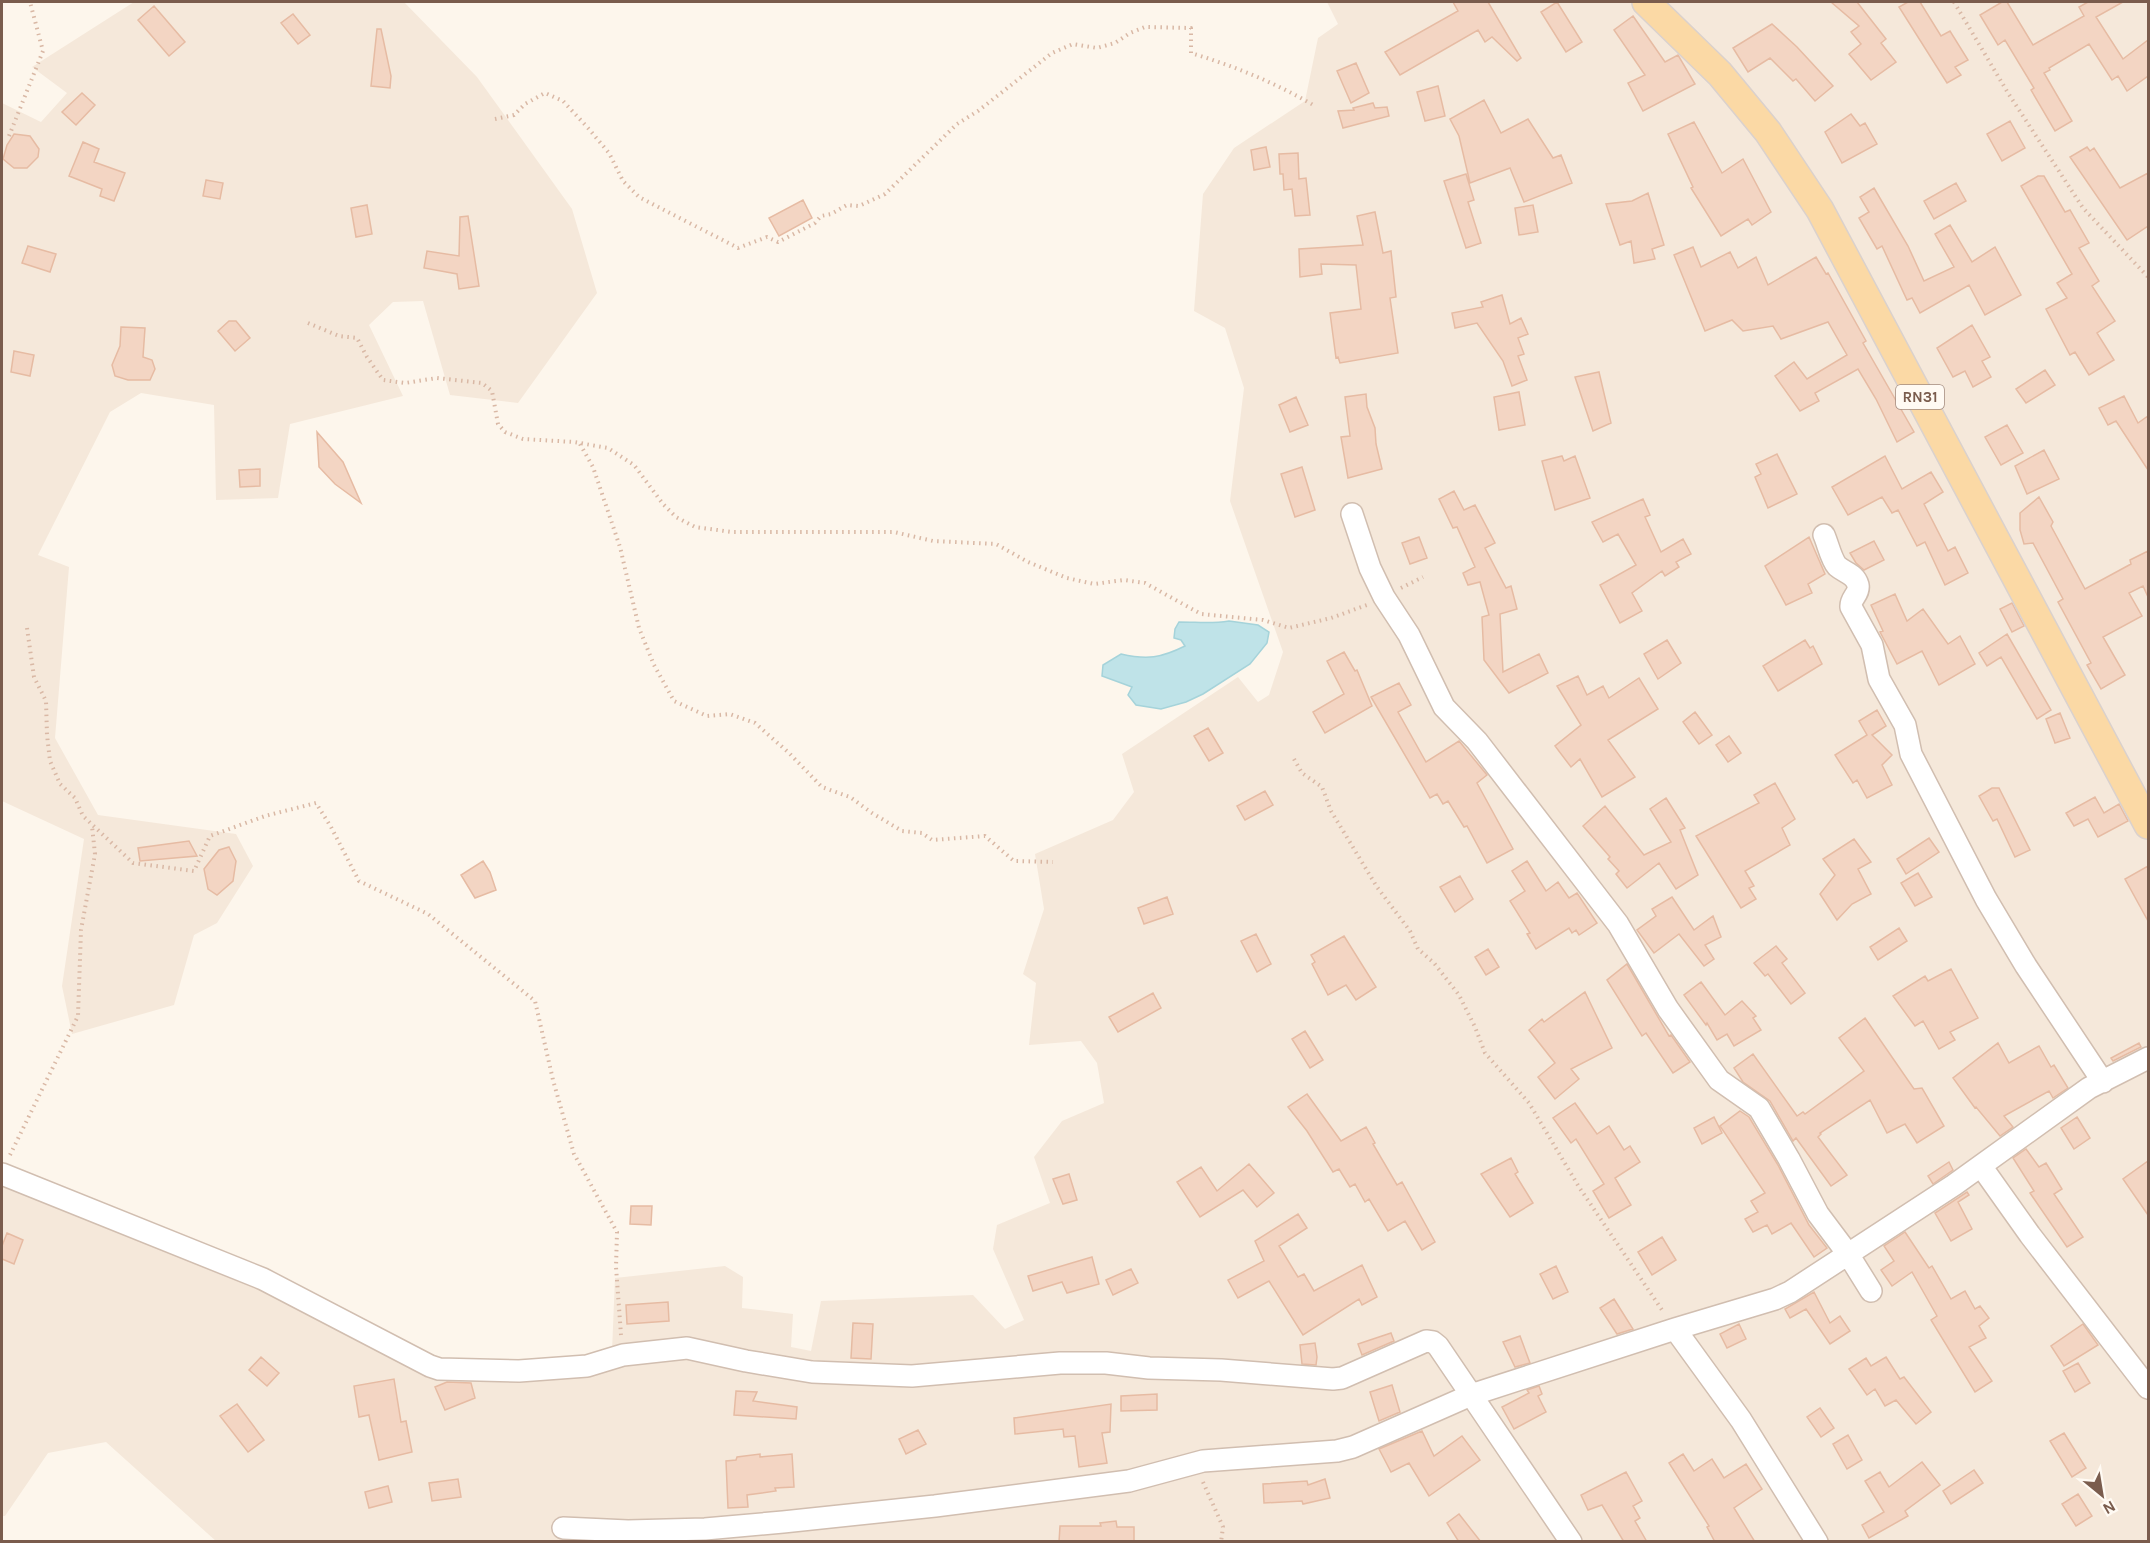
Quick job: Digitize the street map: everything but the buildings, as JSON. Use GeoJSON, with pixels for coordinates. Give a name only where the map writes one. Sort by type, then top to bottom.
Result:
{"type":"FeatureCollection","features":[{"type":"Feature","properties":{"kind":"main road","name":"RN31"},"geometry":{"type":"LineString","coordinates":[[1646,2],[1720,74],[1768,132],[1820,210],[2148,825]]}},
{"type":"Feature","properties":{"kind":"street"},"geometry":{"type":"LineString","coordinates":[[1352,514],[1370,568],[1384,597],[1409,635],[1437,697],[1477,741],[1618,924],[1668,1009],[1719,1080],[1759,1108],[1818,1214],[1848,1254],[1871,1291]]}},
{"type":"Feature","properties":{"kind":"street"},"geometry":{"type":"LineString","coordinates":[[1824,535],[1835,563],[1852,575],[1858,585],[1858,590],[1851,601],[1851,607],[1872,645],[1879,679],[1905,725],[1911,754],[1949,829],[1986,899],[2026,966],[2103,1082]]}},
{"type":"Feature","properties":{"kind":"street"},"geometry":{"type":"LineString","coordinates":[[563,1528],[705,1529],[783,1522],[935,1506],[1129,1481],[1203,1461],[1337,1451],[1353,1447],[1471,1395],[1775,1299],[1790,1292],[1981,1166],[2089,1088],[2148,1058]]}},
{"type":"Feature","properties":{"kind":"street"},"geometry":{"type":"LineString","coordinates":[[1981,1166],[2030,1236],[2148,1388]]}},
{"type":"Feature","properties":{"kind":"street"},"geometry":{"type":"LineString","coordinates":[[6,1176],[263,1279],[439,1369],[519,1371],[587,1366],[623,1355],[687,1348],[812,1372],[912,1376],[1060,1362],[1221,1370],[1333,1379],[1341,1378],[1426,1341],[1433,1342],[1438,1346],[1571,1542]]}},
{"type":"Feature","properties":{"kind":"street"},"geometry":{"type":"LineString","coordinates":[[1675,1329],[1741,1420],[1816,1542]]}},
{"type":"Feature","properties":{"kind":"path"},"geometry":{"type":"LineString","coordinates":[[9,136],[43,51],[30,2]]}},
{"type":"Feature","properties":{"kind":"path"},"geometry":{"type":"LineString","coordinates":[[1954,2],[2008,93],[2083,208],[2148,277]]}},
{"type":"Feature","properties":{"kind":"path"},"geometry":{"type":"LineString","coordinates":[[495,119],[514,114],[525,104],[544,93],[563,101],[609,153],[622,181],[639,197],[738,248],[766,237],[778,242],[815,223],[821,216],[831,214],[847,205],[859,206],[885,194],[957,124],[978,111],[1052,53],[1073,44],[1097,48],[1115,43],[1145,27],[1191,28],[1191,53],[1229,64],[1253,77],[1290,91],[1315,106]]}},
{"type":"Feature","properties":{"kind":"path"},"geometry":{"type":"LineString","coordinates":[[308,323],[339,336],[357,338],[383,380],[405,383],[437,378],[482,383],[492,391],[498,424],[505,432],[523,439],[580,443],[608,448],[634,465],[676,518],[695,527],[711,530],[860,534],[894,532],[933,541],[996,544],[1028,562],[1066,578],[1094,584],[1124,580],[1145,583],[1201,614],[1263,620],[1289,628],[1330,618],[1384,597],[1423,577]]}},
{"type":"Feature","properties":{"kind":"path"},"geometry":{"type":"LineString","coordinates":[[580,443],[593,467],[617,538],[639,628],[654,665],[674,701],[707,716],[730,714],[755,723],[822,787],[850,796],[872,813],[902,831],[922,832],[932,840],[985,836],[1014,861],[1053,862]]}},
{"type":"Feature","properties":{"kind":"path"},"geometry":{"type":"LineString","coordinates":[[27,628],[34,677],[46,701],[50,761],[60,784],[75,798],[83,816],[133,862],[194,872],[210,836],[265,816],[316,802],[359,881],[428,914],[535,1001],[553,1080],[574,1154],[617,1232],[616,1267],[623,1355]]}},
{"type":"Feature","properties":{"kind":"path"},"geometry":{"type":"LineString","coordinates":[[1294,759],[1302,773],[1322,787],[1331,811],[1377,887],[1410,931],[1418,949],[1434,963],[1459,994],[1485,1053],[1529,1103],[1579,1187],[1675,1329]]}},
{"type":"Feature","properties":{"kind":"path"},"geometry":{"type":"LineString","coordinates":[[6,1176],[9,1157],[78,1016],[81,930],[95,854],[92,825]]}},
{"type":"Feature","properties":{"kind":"path"},"geometry":{"type":"LineString","coordinates":[[1191,1464],[1207,1488],[1223,1527],[1221,1542]]}},
{"type":"Feature","properties":{"kind":"shaded area"},"geometry":{"type":"Polygon","coordinates":[[[134,2],[404,2],[477,77],[572,209],[597,293],[518,403],[450,395],[423,301],[393,302],[369,325],[403,396],[290,424],[278,498],[216,500],[214,405],[141,393],[110,412],[38,555],[69,567],[55,738],[98,815],[236,834],[253,866],[217,923],[194,935],[174,1005],[72,1034],[62,986],[84,839],[2,801],[2,103],[41,122],[67,93],[32,67],[134,2]]]}},
{"type":"Feature","properties":{"kind":"shaded area"},"geometry":{"type":"Polygon","coordinates":[[[1327,2],[2148,2],[2148,1541],[217,1542],[106,1442],[48,1453],[5,1516],[2,1516],[2,1166],[437,1360],[501,1365],[612,1351],[615,1278],[725,1266],[743,1277],[742,1308],[793,1314],[791,1347],[811,1351],[821,1301],[973,1295],[1005,1329],[1024,1320],[993,1249],[997,1225],[1050,1203],[1034,1157],[1062,1121],[1104,1103],[1097,1063],[1081,1041],[1029,1045],[1036,983],[1023,974],[1044,909],[1035,854],[1113,820],[1134,792],[1122,754],[1238,677],[1258,702],[1269,695],[1283,652],[1230,501],[1244,388],[1225,328],[1194,311],[1203,194],[1234,148],[1305,101],[1318,38],[1338,24],[1327,2]]]}},
{"type":"Feature","properties":{"kind":"water"},"geometry":{"type":"Polygon","coordinates":[[[1229,621],[1258,625],[1269,632],[1267,643],[1250,664],[1203,694],[1186,702],[1161,709],[1136,705],[1128,695],[1132,687],[1102,676],[1103,665],[1121,654],[1154,657],[1185,646],[1181,640],[1174,638],[1179,622],[1229,621]]]}}]}
